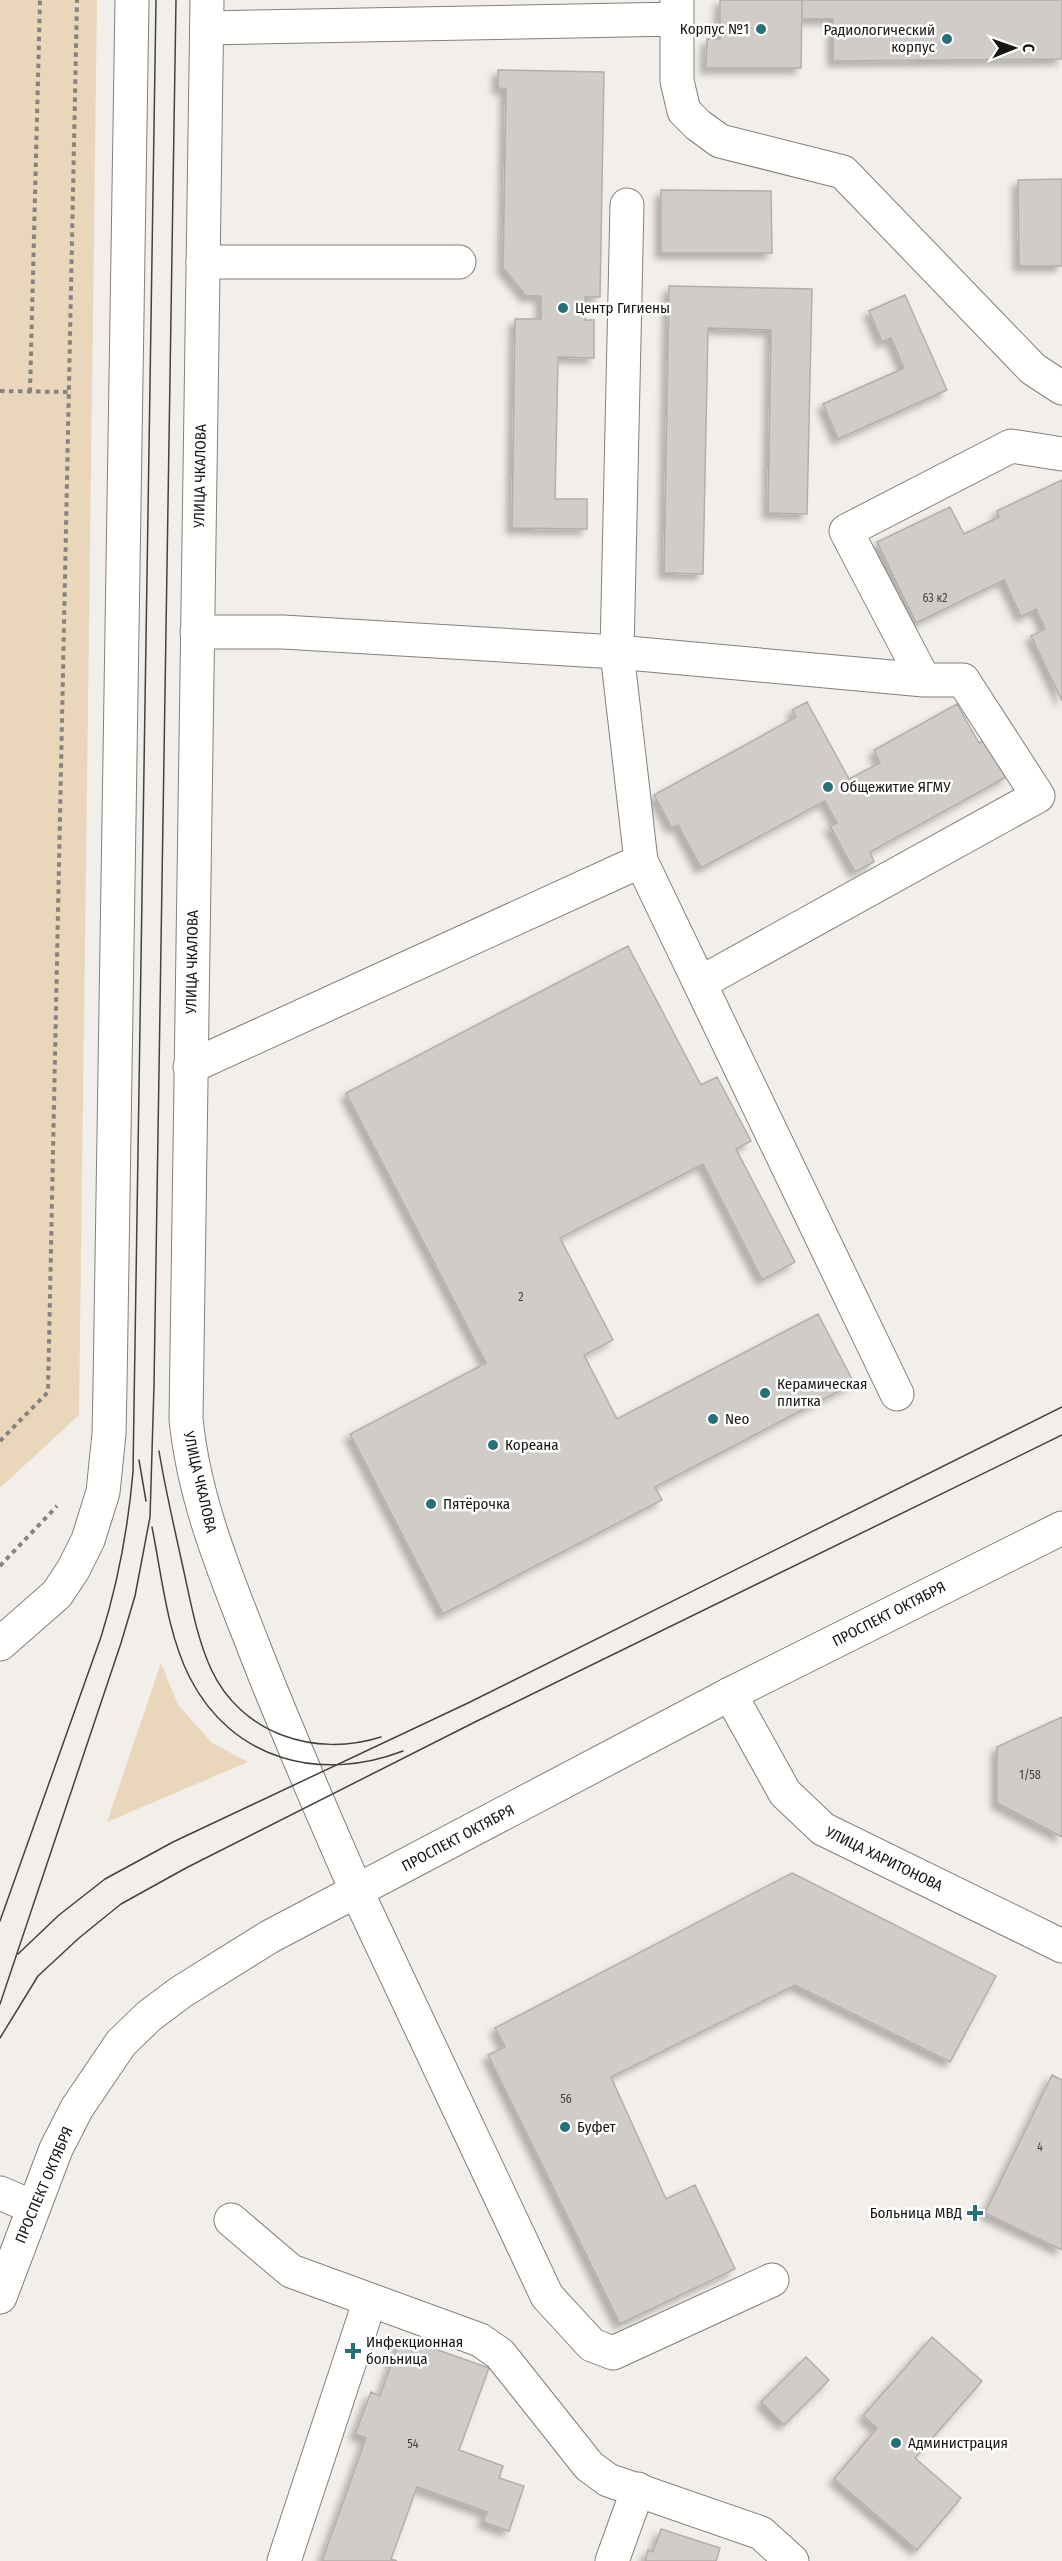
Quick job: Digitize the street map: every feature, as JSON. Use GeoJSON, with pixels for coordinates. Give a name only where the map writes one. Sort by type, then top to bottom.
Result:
{"type":"FeatureCollection","features":[{"type":"Feature","properties":{"kind":"main road"},"geometry":{"type":"LineString","coordinates":[[0,1644],[57,1594],[73,1570],[97,1515],[107,1466],[132,0]]}},
{"type":"Feature","properties":{"kind":"main road"},"geometry":{"type":"LineString","coordinates":[[207,14],[677,10],[677,81],[684,111],[698,125],[720,141],[843,172],[1033,369],[1062,388]]}},
{"type":"Feature","properties":{"kind":"main road","name":"УЛИЦА ЧКАЛОВА"},"geometry":{"type":"LineString","coordinates":[[207,14],[186,1387],[190,1450],[204,1511],[218,1558],[289,1739],[357,1892],[547,2296],[592,2345],[613,2353],[772,2280]]}},
{"type":"Feature","properties":{"kind":"main road"},"geometry":{"type":"LineString","coordinates":[[627,205],[617,652],[641,861],[897,1394]]}},
{"type":"Feature","properties":{"kind":"main road"},"geometry":{"type":"LineString","coordinates":[[203,262],[459,262]]}},
{"type":"Feature","properties":{"kind":"main road"},"geometry":{"type":"LineString","coordinates":[[924,680],[846,531],[1011,446],[1062,454]]}},
{"type":"Feature","properties":{"kind":"main road"},"geometry":{"type":"LineString","coordinates":[[197,632],[283,632],[617,652],[924,680],[963,680],[1050,796],[700,983]]}},
{"type":"Feature","properties":{"kind":"main road"},"geometry":{"type":"LineString","coordinates":[[190,1067],[641,861]]}},
{"type":"Feature","properties":{"kind":"main road","name":"ПРОСПЕКТ ОКТЯБРЯ"},"geometry":{"type":"LineString","coordinates":[[0,2297],[33,2207],[61,2139],[77,2108],[121,2043],[149,2016],[222,1965],[269,1937],[730,1694],[1062,1528]]}},
{"type":"Feature","properties":{"kind":"main road","name":"УЛИЦА ХАРИТОНОВА"},"geometry":{"type":"LineString","coordinates":[[730,1694],[759,1752],[785,1793],[823,1829],[1062,1946]]}},
{"type":"Feature","properties":{"kind":"main road"},"geometry":{"type":"LineString","coordinates":[[0,2193],[33,2207]]}},
{"type":"Feature","properties":{"kind":"main road"},"geometry":{"type":"LineString","coordinates":[[231,2220],[291,2271],[480,2340],[500,2354],[589,2466],[608,2480],[761,2533],[792,2561]]}},
{"type":"Feature","properties":{"kind":"main road"},"geometry":{"type":"LineString","coordinates":[[284,2561],[370,2300]]}},
{"type":"Feature","properties":{"kind":"main road"},"geometry":{"type":"LineString","coordinates":[[612,2561],[638,2489]]}},
{"type":"Feature","properties":{"kind":"path"},"geometry":{"type":"LineString","coordinates":[[30,392],[39,0]]}},
{"type":"Feature","properties":{"kind":"path"},"geometry":{"type":"LineString","coordinates":[[0,1441],[48,1392],[77,0]]}},
{"type":"Feature","properties":{"kind":"path"},"geometry":{"type":"LineString","coordinates":[[0,391],[70,392]]}},
{"type":"Feature","properties":{"kind":"shaded area"},"geometry":{"type":"Polygon","coordinates":[[[0,0],[97,0],[79,1415],[0,1488],[0,0]]]}},
{"type":"Feature","properties":{"kind":"shaded area"},"geometry":{"type":"Polygon","coordinates":[[[161,1663],[178,1705],[212,1743],[248,1762],[107,1822],[161,1663]]]}},
{"type":"Feature","properties":{"kind":"building","name":"Корпус №1"},"geometry":{"type":"Polygon","coordinates":[[[720,0],[802,0],[801,68],[706,68],[707,39],[720,39],[720,0]]]}},
{"type":"Feature","properties":{"kind":"building","name":"Радиологический корпус"},"geometry":{"type":"Polygon","coordinates":[[[802,0],[1062,0],[1062,59],[833,61],[833,19],[802,19],[802,0]]]}},
{"type":"Feature","properties":{"kind":"building","name":"Центр Гигиены"},"geometry":{"type":"Polygon","coordinates":[[[498,70],[604,72],[600,297],[585,297],[585,320],[594,320],[594,358],[558,357],[555,499],[587,499],[587,529],[512,528],[515,319],[541,319],[541,296],[526,296],[503,268],[506,89],[498,88],[498,70]]]}},
{"type":"Feature","properties":{"kind":"building"},"geometry":{"type":"Polygon","coordinates":[[[1062,179],[1062,266],[1019,266],[1018,180],[1062,179]]]}},
{"type":"Feature","properties":{"kind":"building"},"geometry":{"type":"Polygon","coordinates":[[[661,190],[771,191],[772,253],[661,253],[661,190]]]}},
{"type":"Feature","properties":{"kind":"building"},"geometry":{"type":"Polygon","coordinates":[[[669,286],[812,289],[807,514],[768,513],[771,330],[708,328],[703,574],[664,573],[669,286]]]}},
{"type":"Feature","properties":{"kind":"building"},"geometry":{"type":"Polygon","coordinates":[[[905,295],[947,390],[838,439],[823,404],[904,368],[891,338],[882,342],[869,311],[905,295]]]}},
{"type":"Feature","properties":{"kind":"building"},"geometry":{"type":"Polygon","coordinates":[[[1062,480],[1062,701],[1031,636],[1045,629],[1036,609],[1021,617],[1004,580],[916,623],[877,542],[950,507],[964,534],[999,517],[997,511],[1062,480]]]}},
{"type":"Feature","properties":{"kind":"building","name":"Общежитие ЯГМУ"},"geometry":{"type":"Polygon","coordinates":[[[807,702],[849,779],[880,763],[874,750],[957,704],[979,743],[987,739],[1008,776],[870,852],[874,862],[855,872],[830,826],[837,823],[825,801],[701,868],[678,825],[672,828],[654,795],[796,717],[792,710],[807,702]]]}},
{"type":"Feature","properties":{"kind":"building"},"geometry":{"type":"Polygon","coordinates":[[[628,946],[701,1085],[717,1077],[751,1141],[736,1149],[795,1262],[762,1280],[703,1164],[560,1238],[613,1340],[584,1355],[617,1419],[818,1314],[854,1383],[655,1487],[662,1500],[443,1614],[350,1434],[486,1363],[346,1093],[628,946]]]}},
{"type":"Feature","properties":{"kind":"building"},"geometry":{"type":"Polygon","coordinates":[[[1062,1717],[1062,1837],[997,1803],[997,1747],[1062,1717]]]}},
{"type":"Feature","properties":{"kind":"building"},"geometry":{"type":"Polygon","coordinates":[[[792,1873],[996,1976],[950,2062],[795,1985],[611,2077],[666,2199],[695,2185],[735,2269],[620,2324],[488,2055],[505,2047],[495,2028],[792,1873]]]}},
{"type":"Feature","properties":{"kind":"building"},"geometry":{"type":"Polygon","coordinates":[[[1052,2075],[1062,2080],[1062,2250],[985,2213],[1052,2075]]]}},
{"type":"Feature","properties":{"kind":"building"},"geometry":{"type":"Polygon","coordinates":[[[401,2337],[489,2368],[459,2450],[503,2466],[499,2478],[524,2486],[509,2531],[483,2522],[487,2512],[417,2487],[391,2559],[397,2561],[322,2561],[366,2438],[355,2434],[371,2392],[380,2396],[401,2337]]]}},
{"type":"Feature","properties":{"kind":"building","name":"Администрация"},"geometry":{"type":"Polygon","coordinates":[[[932,2337],[982,2381],[915,2458],[961,2498],[917,2550],[834,2479],[877,2428],[863,2416],[932,2337]]]}},
{"type":"Feature","properties":{"kind":"building"},"geometry":{"type":"Polygon","coordinates":[[[806,2357],[829,2380],[784,2425],[761,2402],[806,2357]]]}},
{"type":"Feature","properties":{"kind":"building"},"geometry":{"type":"Polygon","coordinates":[[[661,2529],[720,2548],[716,2561],[645,2561],[648,2550],[653,2552],[661,2529]]]}},
{"type":"Feature","properties":{"kind":"tram line"},"geometry":{"type":"LineString","coordinates":[[0,1921],[107,1617],[121,1556],[133,1472],[156,0]]}},
{"type":"Feature","properties":{"kind":"tram line"},"geometry":{"type":"LineString","coordinates":[[0,2004],[121,1643],[135,1596],[150,1517],[176,0]]}},
{"type":"Feature","properties":{"kind":"tram line"},"geometry":{"type":"LineString","coordinates":[[18,1954],[59,1915],[105,1879],[173,1842],[468,1703],[1062,1407]]}},
{"type":"Feature","properties":{"kind":"tram line"},"geometry":{"type":"LineString","coordinates":[[0,2038],[38,1976],[79,1938],[121,1904],[186,1868],[475,1722],[1062,1435]]}},
{"type":"Feature","properties":{"kind":"tram line"},"geometry":{"type":"LineString","coordinates":[[159,1451],[197,1630],[211,1669],[224,1691],[241,1710],[261,1725],[282,1735],[306,1742],[331,1744],[356,1743],[381,1737]]}},
{"type":"Feature","properties":{"kind":"tram line"},"geometry":{"type":"LineString","coordinates":[[139,1460],[146,1501]]}},
{"type":"Feature","properties":{"kind":"tram line"},"geometry":{"type":"LineString","coordinates":[[152,1527],[166,1604],[182,1661],[208,1706],[229,1728],[254,1746],[281,1757],[310,1764],[341,1765],[372,1760],[403,1751]]}},
{"type":"Feature","properties":{"kind":"place","name":"Корпус №1"},"geometry":{"type":"Point","coordinates":[761,29]}},
{"type":"Feature","properties":{"kind":"place","name":"Радиологический корпус"},"geometry":{"type":"Point","coordinates":[947,39]}},
{"type":"Feature","properties":{"kind":"place","name":"Центр Гигиены"},"geometry":{"type":"Point","coordinates":[563,308]}},
{"type":"Feature","properties":{"kind":"place","name":"Общежитие ЯГМУ"},"geometry":{"type":"Point","coordinates":[828,787]}},
{"type":"Feature","properties":{"kind":"place","name":"Керамическая плитка"},"geometry":{"type":"Point","coordinates":[765,1393]}},
{"type":"Feature","properties":{"kind":"place","name":"Neo"},"geometry":{"type":"Point","coordinates":[713,1419]}},
{"type":"Feature","properties":{"kind":"place","name":"Кореана"},"geometry":{"type":"Point","coordinates":[493,1445]}},
{"type":"Feature","properties":{"kind":"place","name":"Пятёрочка"},"geometry":{"type":"Point","coordinates":[431,1504]}},
{"type":"Feature","properties":{"kind":"place","name":"Буфет"},"geometry":{"type":"Point","coordinates":[565,2127]}},
{"type":"Feature","properties":{"kind":"place","name":"Больница МВД"},"geometry":{"type":"Point","coordinates":[975,2213]}},
{"type":"Feature","properties":{"kind":"place","name":"Инфекционная больница"},"geometry":{"type":"Point","coordinates":[353,2351]}},
{"type":"Feature","properties":{"kind":"place","name":"Администрация"},"geometry":{"type":"Point","coordinates":[896,2443]}}]}
